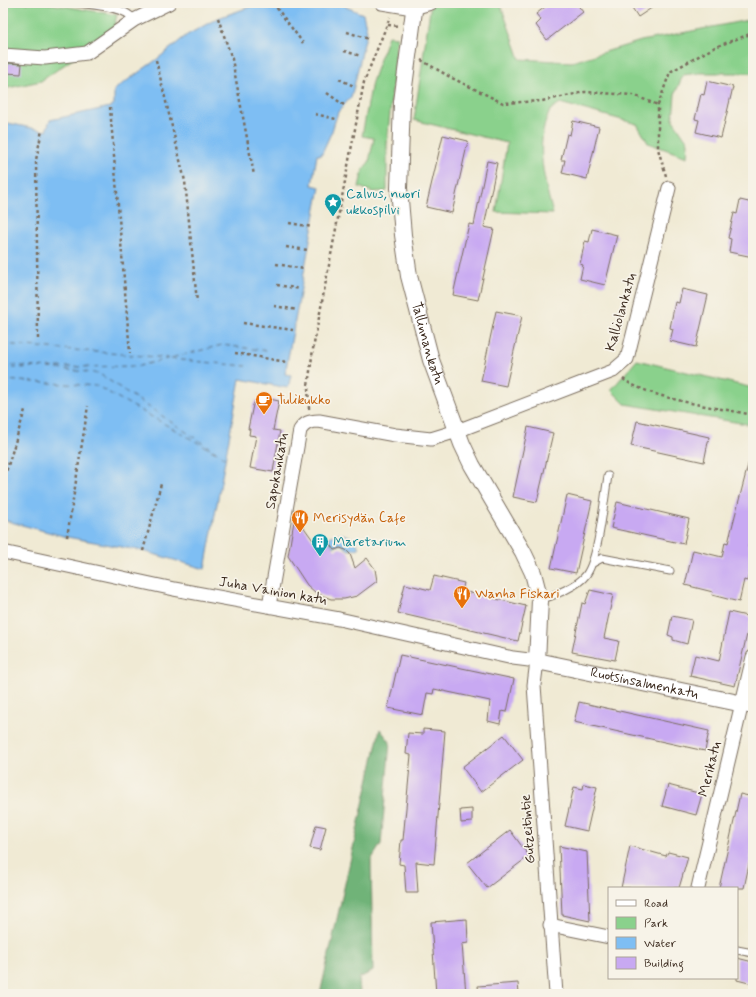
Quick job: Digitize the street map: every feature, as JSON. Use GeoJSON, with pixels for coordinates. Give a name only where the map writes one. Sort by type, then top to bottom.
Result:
{"type":"FeatureCollection","features":[{"type":"Feature","properties":{"kind":"street"},"geometry":{"type":"LineString","coordinates":[[3,55],[45,58],[87,53],[134,20],[169,3]]}},
{"type":"Feature","properties":{"kind":"street"},"geometry":{"type":"LineString","coordinates":[[388,4],[414,5],[430,3]]}},
{"type":"Feature","properties":{"kind":"street","name":"Tallinnankatu"},"geometry":{"type":"LineString","coordinates":[[414,5],[402,102],[398,188],[409,276],[431,360],[457,431],[472,465],[524,552],[533,573],[540,600],[537,661]]}},
{"type":"Feature","properties":{"kind":"street","name":"Kalliolankatu"},"geometry":{"type":"LineString","coordinates":[[457,431],[613,371],[627,359],[669,188]]}},
{"type":"Feature","properties":{"kind":"street"},"geometry":{"type":"LineString","coordinates":[[311,421],[395,435],[431,439],[457,431]]}},
{"type":"Feature","properties":{"kind":"street","name":"Sapokankatu"},"geometry":{"type":"LineString","coordinates":[[269,606],[300,430],[305,424],[311,421]]}},
{"type":"Feature","properties":{"kind":"street","name":"Juha Vainion katu"},"geometry":{"type":"LineString","coordinates":[[3,552],[174,589],[339,619],[513,658],[537,661]]}},
{"type":"Feature","properties":{"kind":"street","name":"Merikatu"},"geometry":{"type":"LineString","coordinates":[[698,887],[748,705],[753,657]]}},
{"type":"Feature","properties":{"kind":"street","name":"Ruotsinsalmenkatu"},"geometry":{"type":"LineString","coordinates":[[537,661],[748,705]]}},
{"type":"Feature","properties":{"kind":"street","name":"Gutzeitintie"},"geometry":{"type":"LineString","coordinates":[[537,661],[534,685],[556,994]]}},
{"type":"Feature","properties":{"kind":"street"},"geometry":{"type":"LineString","coordinates":[[550,925],[608,937]]}},
{"type":"Feature","properties":{"kind":"lane"},"geometry":{"type":"LineString","coordinates":[[78,3],[118,10],[132,16],[134,20]]}},
{"type":"Feature","properties":{"kind":"lane"},"geometry":{"type":"LineString","coordinates":[[540,600],[562,592],[586,576],[593,563],[608,476]]}},
{"type":"Feature","properties":{"kind":"lane"},"geometry":{"type":"LineString","coordinates":[[593,563],[602,558],[670,571]]}},
{"type":"Feature","properties":{"kind":"lane"},"geometry":{"type":"LineString","coordinates":[[738,950],[753,953]]}},
{"type":"Feature","properties":{"kind":"path"},"geometry":{"type":"LineString","coordinates":[[273,3],[303,43]]}},
{"type":"Feature","properties":{"kind":"path"},"geometry":{"type":"LineString","coordinates":[[311,421],[308,386],[313,349],[364,82],[388,24],[388,4]]}},
{"type":"Feature","properties":{"kind":"path"},"geometry":{"type":"LineString","coordinates":[[218,18],[232,59],[254,175]]}},
{"type":"Feature","properties":{"kind":"path"},"geometry":{"type":"LineString","coordinates":[[347,32],[369,39]]}},
{"type":"Feature","properties":{"kind":"path"},"geometry":{"type":"LineString","coordinates":[[669,188],[658,149],[658,105],[670,72],[715,47],[753,33]]}},
{"type":"Feature","properties":{"kind":"path"},"geometry":{"type":"LineString","coordinates":[[344,51],[362,56]]}},
{"type":"Feature","properties":{"kind":"path"},"geometry":{"type":"LineString","coordinates":[[408,52],[450,77],[502,103],[542,101],[584,92],[633,94],[658,105]]}},
{"type":"Feature","properties":{"kind":"path"},"geometry":{"type":"LineString","coordinates":[[156,60],[185,181],[196,302]]}},
{"type":"Feature","properties":{"kind":"path"},"geometry":{"type":"LineString","coordinates":[[339,79],[354,86]]}},
{"type":"Feature","properties":{"kind":"path"},"geometry":{"type":"LineString","coordinates":[[327,93],[344,105]]}},
{"type":"Feature","properties":{"kind":"path"},"geometry":{"type":"LineString","coordinates":[[110,107],[130,353]]}},
{"type":"Feature","properties":{"kind":"path"},"geometry":{"type":"LineString","coordinates":[[315,114],[336,119]]}},
{"type":"Feature","properties":{"kind":"path"},"geometry":{"type":"LineString","coordinates":[[38,339],[36,160],[42,130]]}},
{"type":"Feature","properties":{"kind":"path"},"geometry":{"type":"LineString","coordinates":[[289,223],[312,227]]}},
{"type":"Feature","properties":{"kind":"path"},"geometry":{"type":"LineString","coordinates":[[286,247],[308,250]]}},
{"type":"Feature","properties":{"kind":"path"},"geometry":{"type":"LineString","coordinates":[[276,264],[304,269]]}},
{"type":"Feature","properties":{"kind":"path"},"geometry":{"type":"LineString","coordinates":[[277,285],[300,289]]}},
{"type":"Feature","properties":{"kind":"path"},"geometry":{"type":"LineString","coordinates":[[274,306],[297,310]]}},
{"type":"Feature","properties":{"kind":"path"},"geometry":{"type":"LineString","coordinates":[[243,323],[293,330]]}},
{"type":"Feature","properties":{"kind":"path"},"geometry":{"type":"LineString","coordinates":[[235,353],[287,362]]}},
{"type":"Feature","properties":{"kind":"path"},"geometry":{"type":"LineString","coordinates":[[613,371],[631,384],[653,394],[753,415]]}},
{"type":"Feature","properties":{"kind":"path"},"geometry":{"type":"LineString","coordinates":[[67,537],[88,406]]}},
{"type":"Feature","properties":{"kind":"path"},"geometry":{"type":"LineString","coordinates":[[3,482],[24,410]]}},
{"type":"Feature","properties":{"kind":"path"},"geometry":{"type":"LineString","coordinates":[[143,552],[161,484]]}},
{"type":"Feature","properties":{"kind":"green space"},"geometry":{"type":"Polygon","coordinates":[[[3,3],[45,3],[117,15],[113,31],[41,81],[3,89],[3,3]]]}},
{"type":"Feature","properties":{"kind":"green space"},"geometry":{"type":"Polygon","coordinates":[[[431,3],[500,3],[520,59],[572,62],[641,41],[753,19],[753,73],[700,73],[683,75],[675,94],[673,120],[688,142],[687,157],[648,143],[637,124],[560,103],[550,112],[542,138],[542,164],[553,214],[496,212],[507,143],[414,120],[431,3]]]}},
{"type":"Feature","properties":{"kind":"green space"},"geometry":{"type":"Polygon","coordinates":[[[388,36],[397,37],[387,144],[387,191],[373,192],[359,187],[363,169],[369,162],[374,138],[362,136],[372,82],[388,36]]]}},
{"type":"Feature","properties":{"kind":"green space"},"geometry":{"type":"Polygon","coordinates":[[[637,360],[753,388],[753,425],[625,404],[611,390],[637,360]]]}},
{"type":"Feature","properties":{"kind":"green space"},"geometry":{"type":"Polygon","coordinates":[[[380,729],[390,742],[381,844],[371,860],[373,971],[359,978],[360,994],[320,994],[380,729]]]}},
{"type":"Feature","properties":{"kind":"water"},"geometry":{"type":"Polygon","coordinates":[[[261,3],[344,3],[346,7],[363,14],[367,31],[351,97],[338,112],[332,131],[321,155],[317,155],[312,185],[320,187],[285,374],[291,375],[288,388],[240,379],[205,569],[143,551],[67,537],[3,520],[3,122],[46,131],[50,120],[110,107],[114,104],[114,90],[156,60],[187,35],[218,18],[261,3]]]}},
{"type":"Feature","properties":{"kind":"water"},"geometry":{"type":"Polygon","coordinates":[[[339,534],[352,538],[359,548],[349,550],[341,544],[333,547],[327,539],[331,536],[339,534]]]}},
{"type":"Feature","properties":{"kind":"building"},"geometry":{"type":"Polygon","coordinates":[[[550,3],[576,3],[583,12],[547,40],[536,25],[541,20],[536,14],[550,3]]]}},
{"type":"Feature","properties":{"kind":"building"},"geometry":{"type":"Polygon","coordinates":[[[629,3],[659,3],[638,17],[629,3]]]}},
{"type":"Feature","properties":{"kind":"building"},"geometry":{"type":"Polygon","coordinates":[[[8,63],[22,64],[21,74],[6,73],[8,63]]]}},
{"type":"Feature","properties":{"kind":"building"},"geometry":{"type":"Polygon","coordinates":[[[707,81],[733,87],[721,138],[696,132],[699,120],[695,119],[701,94],[704,95],[707,81]]]}},
{"type":"Feature","properties":{"kind":"building"},"geometry":{"type":"Polygon","coordinates":[[[573,121],[599,127],[587,179],[562,173],[565,160],[561,160],[567,134],[570,135],[573,121]]]}},
{"type":"Feature","properties":{"kind":"building"},"geometry":{"type":"Polygon","coordinates":[[[443,135],[468,141],[452,213],[426,207],[443,135]]]}},
{"type":"Feature","properties":{"kind":"building"},"geometry":{"type":"Polygon","coordinates":[[[487,161],[497,163],[484,227],[494,229],[478,300],[453,295],[469,224],[474,225],[487,161]]]}},
{"type":"Feature","properties":{"kind":"building"},"geometry":{"type":"Polygon","coordinates":[[[740,200],[753,203],[753,257],[729,252],[731,239],[728,238],[734,213],[737,214],[740,200]]]}},
{"type":"Feature","properties":{"kind":"building"},"geometry":{"type":"Polygon","coordinates":[[[592,229],[617,235],[605,285],[580,279],[583,265],[580,264],[585,241],[589,242],[592,229]]]}},
{"type":"Feature","properties":{"kind":"building"},"geometry":{"type":"Polygon","coordinates":[[[682,289],[708,295],[696,347],[670,341],[673,329],[670,328],[675,302],[679,303],[682,289]]]}},
{"type":"Feature","properties":{"kind":"building"},"geometry":{"type":"Polygon","coordinates":[[[496,311],[522,316],[506,386],[481,381],[496,311]]]}},
{"type":"Feature","properties":{"kind":"building"},"geometry":{"type":"Polygon","coordinates":[[[260,397],[279,401],[273,430],[280,431],[273,472],[250,468],[256,436],[249,435],[250,429],[248,429],[253,405],[256,400],[260,401],[260,397]]]}},
{"type":"Feature","properties":{"kind":"building"},"geometry":{"type":"Polygon","coordinates":[[[637,421],[709,437],[704,462],[631,446],[637,421]]]}},
{"type":"Feature","properties":{"kind":"building"},"geometry":{"type":"Polygon","coordinates":[[[528,427],[553,433],[537,502],[513,497],[528,427]]]}},
{"type":"Feature","properties":{"kind":"building"},"geometry":{"type":"Polygon","coordinates":[[[749,461],[753,462],[753,527],[748,547],[753,549],[753,559],[747,581],[744,580],[739,602],[712,595],[713,592],[685,585],[693,550],[722,557],[725,542],[728,543],[749,461]]]}},
{"type":"Feature","properties":{"kind":"building"},"geometry":{"type":"Polygon","coordinates":[[[567,495],[592,501],[576,573],[551,568],[567,495]]]}},
{"type":"Feature","properties":{"kind":"building"},"geometry":{"type":"Polygon","coordinates":[[[617,502],[689,519],[684,544],[611,528],[617,502]]]}},
{"type":"Feature","properties":{"kind":"building","name":"Maretarium"},"geometry":{"type":"Polygon","coordinates":[[[295,515],[315,543],[324,535],[335,550],[340,548],[346,550],[350,554],[355,568],[367,558],[375,569],[377,581],[357,596],[344,599],[331,599],[316,593],[307,585],[288,556],[295,515]]]}},
{"type":"Feature","properties":{"kind":"building","name":"Wanha Fiskari"},"geometry":{"type":"Polygon","coordinates":[[[434,576],[464,583],[462,591],[526,606],[518,641],[398,613],[405,584],[430,590],[434,576]]]}},
{"type":"Feature","properties":{"kind":"building"},"geometry":{"type":"Polygon","coordinates":[[[590,590],[613,595],[604,638],[619,641],[615,660],[572,652],[582,603],[585,604],[590,590]]]}},
{"type":"Feature","properties":{"kind":"building"},"geometry":{"type":"Polygon","coordinates":[[[729,612],[751,617],[735,686],[690,676],[695,655],[719,661],[729,612]]]}},
{"type":"Feature","properties":{"kind":"building"},"geometry":{"type":"Polygon","coordinates":[[[672,616],[692,620],[687,644],[673,640],[673,637],[668,635],[672,616]]]}},
{"type":"Feature","properties":{"kind":"building"},"geometry":{"type":"Polygon","coordinates":[[[400,655],[514,679],[507,712],[502,711],[500,724],[488,721],[490,701],[434,689],[433,694],[427,693],[423,715],[388,708],[400,655]]]}},
{"type":"Feature","properties":{"kind":"building"},"geometry":{"type":"Polygon","coordinates":[[[579,702],[709,731],[705,751],[574,722],[579,702]]]}},
{"type":"Feature","properties":{"kind":"building"},"geometry":{"type":"Polygon","coordinates":[[[423,729],[445,731],[434,864],[416,862],[418,893],[406,893],[404,865],[399,864],[401,840],[403,840],[411,755],[406,754],[408,733],[423,734],[423,729]]]}},
{"type":"Feature","properties":{"kind":"building"},"geometry":{"type":"Polygon","coordinates":[[[504,735],[523,760],[481,792],[462,767],[504,735]]]}},
{"type":"Feature","properties":{"kind":"building"},"geometry":{"type":"Polygon","coordinates":[[[584,784],[597,787],[587,831],[565,826],[574,787],[583,789],[584,784]]]}},
{"type":"Feature","properties":{"kind":"building"},"geometry":{"type":"Polygon","coordinates":[[[668,785],[702,794],[696,815],[662,806],[668,785]]]}},
{"type":"Feature","properties":{"kind":"building"},"geometry":{"type":"Polygon","coordinates":[[[740,794],[753,797],[753,846],[744,888],[719,887],[740,794]]]}},
{"type":"Feature","properties":{"kind":"building"},"geometry":{"type":"Polygon","coordinates":[[[472,809],[472,822],[461,823],[460,810],[472,809]]]}},
{"type":"Feature","properties":{"kind":"building"},"geometry":{"type":"Polygon","coordinates":[[[316,825],[326,827],[320,850],[310,848],[316,825]]]}},
{"type":"Feature","properties":{"kind":"building"},"geometry":{"type":"Polygon","coordinates":[[[510,830],[529,856],[487,888],[467,863],[510,830]]]}},
{"type":"Feature","properties":{"kind":"building"},"geometry":{"type":"Polygon","coordinates":[[[559,846],[587,852],[590,921],[562,915],[559,846]]]}},
{"type":"Feature","properties":{"kind":"building"},"geometry":{"type":"Polygon","coordinates":[[[630,846],[666,856],[668,852],[688,857],[679,887],[621,887],[630,846]]]}},
{"type":"Feature","properties":{"kind":"building"},"geometry":{"type":"Polygon","coordinates":[[[467,919],[468,943],[462,944],[466,994],[436,994],[431,922],[467,919]]]}},
{"type":"Feature","properties":{"kind":"building"},"geometry":{"type":"Polygon","coordinates":[[[738,958],[753,962],[753,984],[737,980],[738,958]]]}},
{"type":"Feature","properties":{"kind":"building"},"geometry":{"type":"Polygon","coordinates":[[[518,983],[519,994],[479,994],[478,986],[518,983]]]}},
{"type":"Feature","properties":{"kind":"ferry route"},"geometry":{"type":"LineString","coordinates":[[3,344],[168,358]]}},
{"type":"Feature","properties":{"kind":"ferry route"},"geometry":{"type":"LineString","coordinates":[[3,368],[139,366],[222,345],[269,351]]}},
{"type":"Feature","properties":{"kind":"ferry route"},"geometry":{"type":"LineString","coordinates":[[171,359],[246,366]]}},
{"type":"Feature","properties":{"kind":"ferry route"},"geometry":{"type":"LineString","coordinates":[[3,364],[35,367]]}},
{"type":"Feature","properties":{"kind":"ferry route"},"geometry":{"type":"LineString","coordinates":[[48,368],[98,373],[225,458]]}},
{"type":"Feature","properties":{"kind":"ferry route"},"geometry":{"type":"LineString","coordinates":[[3,380],[97,386],[218,454]]}},
{"type":"Feature","properties":{"kind":"place","name":"Calvus, nuori ukkospilvi"},"geometry":{"type":"Point","coordinates":[333,217]}},
{"type":"Feature","properties":{"kind":"place","name":"Tulikukko"},"geometry":{"type":"Point","coordinates":[264,415]}},
{"type":"Feature","properties":{"kind":"place","name":"Merisydän Cafe"},"geometry":{"type":"Point","coordinates":[300,533]}},
{"type":"Feature","properties":{"kind":"place","name":"Maretarium"},"geometry":{"type":"Point","coordinates":[320,557]}},
{"type":"Feature","properties":{"kind":"place","name":"Wanha Fiskari"},"geometry":{"type":"Point","coordinates":[462,609]}}]}
